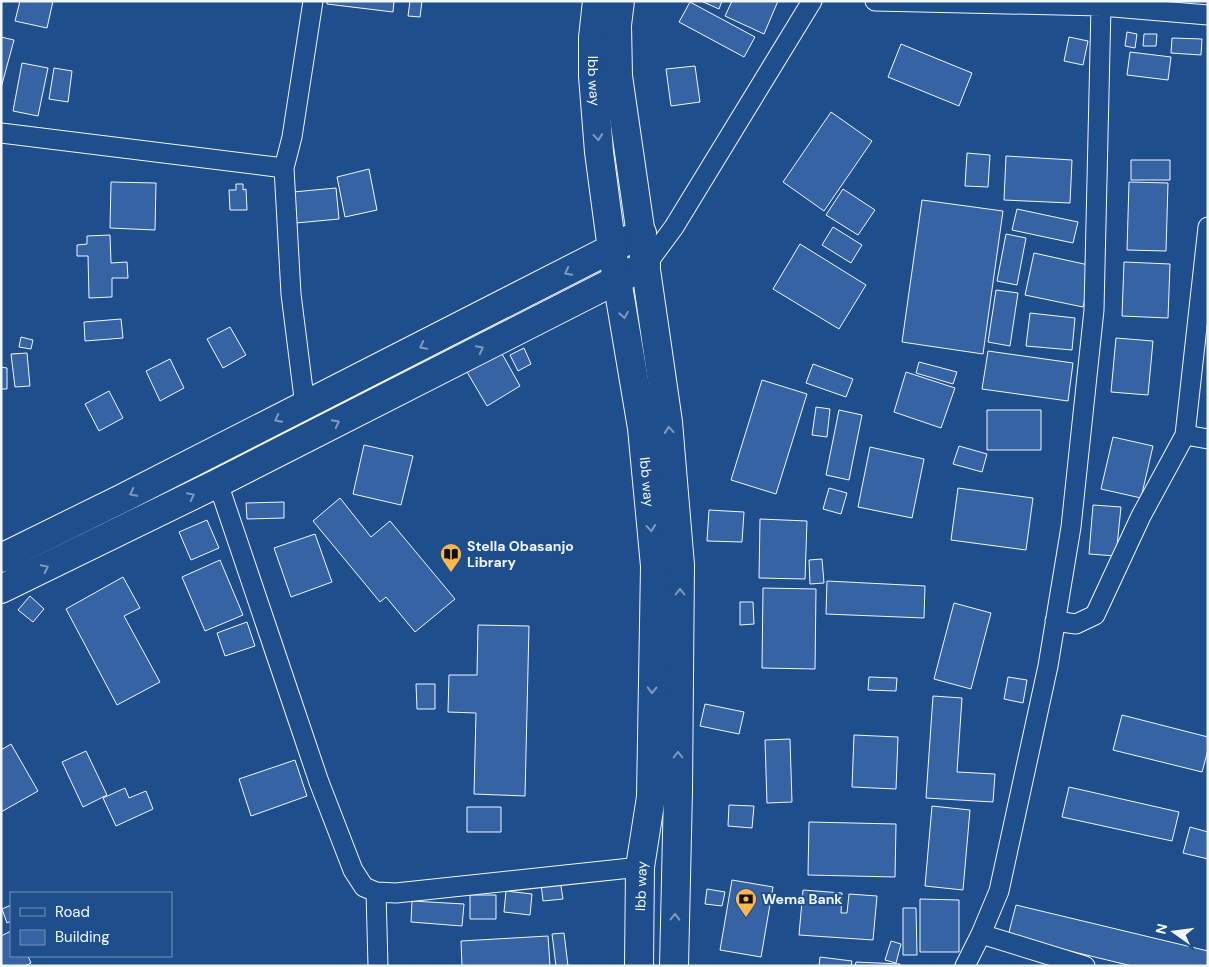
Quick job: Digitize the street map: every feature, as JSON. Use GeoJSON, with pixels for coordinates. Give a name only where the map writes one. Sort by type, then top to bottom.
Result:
{"type":"FeatureCollection","features":[{"type":"Feature","properties":{"kind":"main road","name":"Ibb way"},"geometry":{"type":"LineString","coordinates":[[597,1],[593,38],[593,76],[599,152],[612,250],[642,428],[654,566],[650,797],[640,867],[639,966]]}},
{"type":"Feature","properties":{"kind":"main road"},"geometry":{"type":"LineString","coordinates":[[620,1],[617,25],[618,76],[668,422],[680,565],[674,966]]}},
{"type":"Feature","properties":{"kind":"main road"},"geometry":{"type":"LineString","coordinates":[[1,558],[130,495],[642,234]]}},
{"type":"Feature","properties":{"kind":"main road"},"geometry":{"type":"LineString","coordinates":[[1,590],[218,483],[646,265]]}},
{"type":"Feature","properties":{"kind":"street"},"geometry":{"type":"LineString","coordinates":[[305,406],[290,294],[284,168],[292,137],[313,1]]}},
{"type":"Feature","properties":{"kind":"street"},"geometry":{"type":"LineString","coordinates":[[646,265],[674,227],[812,1]]}},
{"type":"Feature","properties":{"kind":"street"},"geometry":{"type":"LineString","coordinates":[[875,1],[1101,6],[1208,15]]}},
{"type":"Feature","properties":{"kind":"street"},"geometry":{"type":"LineString","coordinates":[[965,966],[999,891],[1048,666],[1071,526],[1094,310],[1101,6]]}},
{"type":"Feature","properties":{"kind":"street"},"geometry":{"type":"LineString","coordinates":[[1,133],[284,168]]}},
{"type":"Feature","properties":{"kind":"street"},"geometry":{"type":"LineString","coordinates":[[642,234],[674,227]]}},
{"type":"Feature","properties":{"kind":"street"},"geometry":{"type":"LineString","coordinates":[[1055,621],[1076,624],[1095,615],[1141,516],[1185,435],[1208,227]]}},
{"type":"Feature","properties":{"kind":"street"},"geometry":{"type":"LineString","coordinates":[[1185,435],[1208,439]]}},
{"type":"Feature","properties":{"kind":"street"},"geometry":{"type":"LineString","coordinates":[[218,483],[318,782],[353,870],[364,887],[376,892],[396,894],[640,867]]}},
{"type":"Feature","properties":{"kind":"street"},"geometry":{"type":"LineString","coordinates":[[376,892],[378,966]]}},
{"type":"Feature","properties":{"kind":"street"},"geometry":{"type":"LineString","coordinates":[[981,934],[1084,966]]}},
{"type":"Feature","properties":{"kind":"building"},"geometry":{"type":"Polygon","coordinates":[[[20,1],[53,1],[47,28],[15,21],[20,1]]]}},
{"type":"Feature","properties":{"kind":"building"},"geometry":{"type":"Polygon","coordinates":[[[327,1],[394,1],[393,12],[327,4],[327,1]]]}},
{"type":"Feature","properties":{"kind":"building"},"geometry":{"type":"Polygon","coordinates":[[[410,1],[422,1],[420,17],[408,16],[410,1]]]}},
{"type":"Feature","properties":{"kind":"building"},"geometry":{"type":"Polygon","coordinates":[[[701,1],[722,1],[719,9],[701,1]]]}},
{"type":"Feature","properties":{"kind":"building"},"geometry":{"type":"Polygon","coordinates":[[[732,1],[778,1],[764,34],[725,16],[732,1]]]}},
{"type":"Feature","properties":{"kind":"building"},"geometry":{"type":"Polygon","coordinates":[[[690,2],[755,37],[744,57],[679,22],[690,2]]]}},
{"type":"Feature","properties":{"kind":"building"},"geometry":{"type":"Polygon","coordinates":[[[1127,32],[1137,34],[1135,48],[1125,46],[1127,32]]]}},
{"type":"Feature","properties":{"kind":"building"},"geometry":{"type":"Polygon","coordinates":[[[1144,34],[1157,34],[1156,46],[1143,46],[1144,34]]]}},
{"type":"Feature","properties":{"kind":"building"},"geometry":{"type":"Polygon","coordinates":[[[1,37],[14,40],[1,88],[1,37]]]}},
{"type":"Feature","properties":{"kind":"building"},"geometry":{"type":"Polygon","coordinates":[[[1069,37],[1088,41],[1083,65],[1064,61],[1069,37]]]}},
{"type":"Feature","properties":{"kind":"building"},"geometry":{"type":"Polygon","coordinates":[[[1172,38],[1202,39],[1201,55],[1171,53],[1172,38]]]}},
{"type":"Feature","properties":{"kind":"building"},"geometry":{"type":"Polygon","coordinates":[[[901,44],[972,73],[959,106],[888,77],[901,44]]]}},
{"type":"Feature","properties":{"kind":"building"},"geometry":{"type":"Polygon","coordinates":[[[1130,52],[1171,57],[1168,80],[1127,75],[1130,52]]]}},
{"type":"Feature","properties":{"kind":"building"},"geometry":{"type":"Polygon","coordinates":[[[22,63],[48,68],[38,116],[13,111],[22,63]]]}},
{"type":"Feature","properties":{"kind":"building"},"geometry":{"type":"Polygon","coordinates":[[[695,66],[700,102],[671,106],[666,69],[695,66]]]}},
{"type":"Feature","properties":{"kind":"building"},"geometry":{"type":"Polygon","coordinates":[[[54,68],[72,71],[68,102],[49,99],[54,68]]]}},
{"type":"Feature","properties":{"kind":"building"},"geometry":{"type":"Polygon","coordinates":[[[831,112],[872,141],[824,211],[783,182],[831,112]]]}},
{"type":"Feature","properties":{"kind":"building"},"geometry":{"type":"Polygon","coordinates":[[[967,153],[990,155],[988,187],[965,186],[967,153]]]}},
{"type":"Feature","properties":{"kind":"building"},"geometry":{"type":"Polygon","coordinates":[[[1006,156],[1072,160],[1070,203],[1004,200],[1006,156]]]}},
{"type":"Feature","properties":{"kind":"building"},"geometry":{"type":"Polygon","coordinates":[[[1131,160],[1170,160],[1170,180],[1131,180],[1131,160]]]}},
{"type":"Feature","properties":{"kind":"building"},"geometry":{"type":"Polygon","coordinates":[[[369,169],[377,210],[345,217],[337,177],[369,169]]]}},
{"type":"Feature","properties":{"kind":"building"},"geometry":{"type":"Polygon","coordinates":[[[111,182],[156,183],[155,230],[110,228],[111,182]]]}},
{"type":"Feature","properties":{"kind":"building"},"geometry":{"type":"Polygon","coordinates":[[[1129,182],[1168,183],[1166,251],[1127,250],[1129,182]]]}},
{"type":"Feature","properties":{"kind":"building"},"geometry":{"type":"Polygon","coordinates":[[[236,184],[243,184],[243,190],[246,189],[247,210],[230,210],[229,190],[236,190],[236,184]]]}},
{"type":"Feature","properties":{"kind":"building"},"geometry":{"type":"Polygon","coordinates":[[[336,188],[339,219],[296,223],[293,192],[336,188]]]}},
{"type":"Feature","properties":{"kind":"building"},"geometry":{"type":"Polygon","coordinates":[[[843,189],[875,210],[858,235],[826,215],[843,189]]]}},
{"type":"Feature","properties":{"kind":"building"},"geometry":{"type":"Polygon","coordinates":[[[922,200],[1003,211],[983,354],[902,342],[922,200]]]}},
{"type":"Feature","properties":{"kind":"building"},"geometry":{"type":"Polygon","coordinates":[[[1017,209],[1078,222],[1073,243],[1012,230],[1017,209]]]}},
{"type":"Feature","properties":{"kind":"building"},"geometry":{"type":"Polygon","coordinates":[[[833,227],[862,245],[851,263],[822,245],[833,227]]]}},
{"type":"Feature","properties":{"kind":"building"},"geometry":{"type":"Polygon","coordinates":[[[1006,234],[1026,238],[1017,285],[997,281],[1006,234]]]}},
{"type":"Feature","properties":{"kind":"building"},"geometry":{"type":"Polygon","coordinates":[[[110,235],[111,263],[127,262],[128,278],[112,278],[112,297],[89,298],[88,256],[77,256],[77,245],[87,244],[87,236],[110,235]]]}},
{"type":"Feature","properties":{"kind":"building"},"geometry":{"type":"Polygon","coordinates":[[[800,244],[866,285],[839,329],[773,289],[800,244]]]}},
{"type":"Feature","properties":{"kind":"building"},"geometry":{"type":"Polygon","coordinates":[[[1034,253],[1093,266],[1083,307],[1025,295],[1034,253]]]}},
{"type":"Feature","properties":{"kind":"building"},"geometry":{"type":"Polygon","coordinates":[[[1124,262],[1170,264],[1168,318],[1122,316],[1124,262]]]}},
{"type":"Feature","properties":{"kind":"building"},"geometry":{"type":"Polygon","coordinates":[[[996,290],[1018,293],[1010,346],[988,342],[996,290]]]}},
{"type":"Feature","properties":{"kind":"building"},"geometry":{"type":"Polygon","coordinates":[[[1030,313],[1075,318],[1072,350],[1026,346],[1030,313]]]}},
{"type":"Feature","properties":{"kind":"building"},"geometry":{"type":"Polygon","coordinates":[[[121,319],[123,338],[85,341],[84,322],[121,319]]]}},
{"type":"Feature","properties":{"kind":"building"},"geometry":{"type":"Polygon","coordinates":[[[230,327],[246,355],[223,368],[207,339],[230,327]]]}},
{"type":"Feature","properties":{"kind":"building"},"geometry":{"type":"Polygon","coordinates":[[[21,337],[33,340],[31,349],[19,347],[21,337]]]}},
{"type":"Feature","properties":{"kind":"building"},"geometry":{"type":"Polygon","coordinates":[[[1116,338],[1153,341],[1148,395],[1111,392],[1116,338]]]}},
{"type":"Feature","properties":{"kind":"building"},"geometry":{"type":"Polygon","coordinates":[[[524,348],[531,364],[518,371],[510,355],[524,348]]]}},
{"type":"Feature","properties":{"kind":"building"},"geometry":{"type":"Polygon","coordinates":[[[988,351],[1073,363],[1068,401],[982,389],[988,351]]]}},
{"type":"Feature","properties":{"kind":"building"},"geometry":{"type":"Polygon","coordinates":[[[501,352],[520,386],[487,406],[467,372],[501,352]]]}},
{"type":"Feature","properties":{"kind":"building"},"geometry":{"type":"Polygon","coordinates":[[[27,353],[30,386],[15,387],[11,354],[27,353]]]}},
{"type":"Feature","properties":{"kind":"building"},"geometry":{"type":"Polygon","coordinates":[[[170,359],[184,388],[160,401],[146,371],[170,359]]]}},
{"type":"Feature","properties":{"kind":"building"},"geometry":{"type":"Polygon","coordinates":[[[919,362],[957,372],[953,384],[916,373],[919,362]]]}},
{"type":"Feature","properties":{"kind":"building"},"geometry":{"type":"Polygon","coordinates":[[[813,364],[853,379],[846,397],[806,383],[813,364]]]}},
{"type":"Feature","properties":{"kind":"building"},"geometry":{"type":"Polygon","coordinates":[[[1,367],[7,368],[7,389],[1,389],[1,367]]]}},
{"type":"Feature","properties":{"kind":"building"},"geometry":{"type":"Polygon","coordinates":[[[906,372],[955,388],[941,428],[894,412],[906,372]]]}},
{"type":"Feature","properties":{"kind":"building"},"geometry":{"type":"Polygon","coordinates":[[[762,380],[807,394],[776,494],[731,480],[762,380]]]}},
{"type":"Feature","properties":{"kind":"building"},"geometry":{"type":"Polygon","coordinates":[[[109,391],[123,418],[99,431],[85,404],[109,391]]]}},
{"type":"Feature","properties":{"kind":"building"},"geometry":{"type":"Polygon","coordinates":[[[816,407],[830,409],[827,437],[812,435],[816,407]]]}},
{"type":"Feature","properties":{"kind":"building"},"geometry":{"type":"Polygon","coordinates":[[[839,410],[862,415],[849,480],[826,475],[839,410]]]}},
{"type":"Feature","properties":{"kind":"building"},"geometry":{"type":"Polygon","coordinates":[[[987,410],[1041,410],[1041,450],[987,450],[987,410]]]}},
{"type":"Feature","properties":{"kind":"building"},"geometry":{"type":"Polygon","coordinates":[[[1113,437],[1153,446],[1141,498],[1101,489],[1113,437]]]}},
{"type":"Feature","properties":{"kind":"building"},"geometry":{"type":"Polygon","coordinates":[[[364,445],[413,456],[401,505],[353,494],[364,445]]]}},
{"type":"Feature","properties":{"kind":"building"},"geometry":{"type":"Polygon","coordinates":[[[959,446],[987,454],[982,472],[953,464],[959,446]]]}},
{"type":"Feature","properties":{"kind":"building"},"geometry":{"type":"Polygon","coordinates":[[[870,447],[924,459],[912,518],[858,507],[870,447]]]}},
{"type":"Feature","properties":{"kind":"building"},"geometry":{"type":"Polygon","coordinates":[[[829,488],[847,493],[841,514],[823,509],[829,488]]]}},
{"type":"Feature","properties":{"kind":"building"},"geometry":{"type":"Polygon","coordinates":[[[958,488],[1033,498],[1026,550],[951,540],[958,488]]]}},
{"type":"Feature","properties":{"kind":"building"},"geometry":{"type":"Polygon","coordinates":[[[340,498],[371,537],[390,521],[455,599],[415,632],[386,597],[380,602],[313,521],[340,498]]]}},
{"type":"Feature","properties":{"kind":"building"},"geometry":{"type":"Polygon","coordinates":[[[284,502],[284,518],[247,519],[246,503],[284,502]]]}},
{"type":"Feature","properties":{"kind":"building"},"geometry":{"type":"Polygon","coordinates":[[[1093,505],[1121,507],[1116,556],[1089,554],[1093,505]]]}},
{"type":"Feature","properties":{"kind":"building"},"geometry":{"type":"Polygon","coordinates":[[[709,510],[744,512],[742,542],[707,541],[709,510]]]}},
{"type":"Feature","properties":{"kind":"building"},"geometry":{"type":"Polygon","coordinates":[[[760,519],[807,521],[805,579],[759,578],[760,519]]]}},
{"type":"Feature","properties":{"kind":"building"},"geometry":{"type":"Polygon","coordinates":[[[207,520],[219,548],[191,560],[179,532],[207,520]]]}},
{"type":"Feature","properties":{"kind":"building"},"geometry":{"type":"Polygon","coordinates":[[[315,534],[332,582],[291,597],[274,548],[315,534]]]}},
{"type":"Feature","properties":{"kind":"building"},"geometry":{"type":"Polygon","coordinates":[[[822,559],[824,583],[810,584],[809,560],[822,559]]]}},
{"type":"Feature","properties":{"kind":"building"},"geometry":{"type":"Polygon","coordinates":[[[220,560],[243,615],[205,631],[182,577],[220,560]]]}},
{"type":"Feature","properties":{"kind":"building"},"geometry":{"type":"Polygon","coordinates":[[[123,577],[140,608],[124,616],[160,682],[117,705],[66,609],[123,577]]]}},
{"type":"Feature","properties":{"kind":"building"},"geometry":{"type":"Polygon","coordinates":[[[827,581],[925,586],[924,618],[826,614],[827,581]]]}},
{"type":"Feature","properties":{"kind":"building"},"geometry":{"type":"Polygon","coordinates":[[[763,588],[816,589],[815,669],[762,668],[763,588]]]}},
{"type":"Feature","properties":{"kind":"building"},"geometry":{"type":"Polygon","coordinates":[[[30,596],[44,609],[33,622],[18,610],[30,596]]]}},
{"type":"Feature","properties":{"kind":"building"},"geometry":{"type":"Polygon","coordinates":[[[740,602],[753,602],[754,624],[740,625],[740,602]]]}},
{"type":"Feature","properties":{"kind":"building"},"geometry":{"type":"Polygon","coordinates":[[[954,603],[991,613],[971,689],[934,679],[954,603]]]}},
{"type":"Feature","properties":{"kind":"building"},"geometry":{"type":"Polygon","coordinates":[[[247,622],[255,646],[225,656],[217,633],[247,622]]]}},
{"type":"Feature","properties":{"kind":"building"},"geometry":{"type":"Polygon","coordinates":[[[478,625],[529,626],[525,796],[474,794],[476,713],[448,712],[449,675],[477,675],[478,625]]]}},
{"type":"Feature","properties":{"kind":"building"},"geometry":{"type":"Polygon","coordinates":[[[869,677],[897,678],[896,691],[868,690],[869,677]]]}},
{"type":"Feature","properties":{"kind":"building"},"geometry":{"type":"Polygon","coordinates":[[[1008,677],[1027,680],[1023,703],[1004,699],[1008,677]]]}},
{"type":"Feature","properties":{"kind":"building"},"geometry":{"type":"Polygon","coordinates":[[[416,684],[435,684],[435,709],[417,709],[416,684]]]}},
{"type":"Feature","properties":{"kind":"building"},"geometry":{"type":"Polygon","coordinates":[[[933,696],[962,698],[957,772],[995,774],[993,802],[926,798],[933,696]]]}},
{"type":"Feature","properties":{"kind":"building"},"geometry":{"type":"Polygon","coordinates":[[[705,704],[744,712],[739,734],[700,726],[705,704]]]}},
{"type":"Feature","properties":{"kind":"building"},"geometry":{"type":"Polygon","coordinates":[[[1122,715],[1208,737],[1208,750],[1202,772],[1113,750],[1122,715]]]}},
{"type":"Feature","properties":{"kind":"building"},"geometry":{"type":"Polygon","coordinates":[[[854,735],[898,737],[896,789],[852,787],[854,735]]]}},
{"type":"Feature","properties":{"kind":"building"},"geometry":{"type":"Polygon","coordinates":[[[790,739],[792,802],[767,803],[765,740],[790,739]]]}},
{"type":"Feature","properties":{"kind":"building"},"geometry":{"type":"Polygon","coordinates":[[[11,744],[38,791],[1,812],[1,750],[11,744]]]}},
{"type":"Feature","properties":{"kind":"building"},"geometry":{"type":"Polygon","coordinates":[[[86,751],[107,795],[83,807],[62,762],[86,751]]]}},
{"type":"Feature","properties":{"kind":"building"},"geometry":{"type":"Polygon","coordinates":[[[295,760],[307,796],[251,816],[239,779],[295,760]]]}},
{"type":"Feature","properties":{"kind":"building"},"geometry":{"type":"Polygon","coordinates":[[[1069,787],[1179,812],[1172,841],[1062,817],[1069,787]]]}},
{"type":"Feature","properties":{"kind":"building"},"geometry":{"type":"Polygon","coordinates":[[[125,788],[129,798],[146,791],[153,809],[116,826],[103,798],[125,788]]]}},
{"type":"Feature","properties":{"kind":"building"},"geometry":{"type":"Polygon","coordinates":[[[729,805],[754,806],[752,828],[728,826],[729,805]]]}},
{"type":"Feature","properties":{"kind":"building"},"geometry":{"type":"Polygon","coordinates":[[[932,806],[970,810],[963,890],[925,886],[932,806]]]}},
{"type":"Feature","properties":{"kind":"building"},"geometry":{"type":"Polygon","coordinates":[[[467,807],[501,807],[501,832],[467,832],[467,807]]]}},
{"type":"Feature","properties":{"kind":"building"},"geometry":{"type":"Polygon","coordinates":[[[809,822],[896,824],[895,877],[808,875],[809,822]]]}},
{"type":"Feature","properties":{"kind":"building"},"geometry":{"type":"Polygon","coordinates":[[[1190,827],[1208,832],[1208,859],[1183,853],[1190,827]]]}},
{"type":"Feature","properties":{"kind":"building"},"geometry":{"type":"Polygon","coordinates":[[[560,880],[563,899],[543,901],[541,883],[560,880]]]}},
{"type":"Feature","properties":{"kind":"building","name":"Wema Bank"},"geometry":{"type":"Polygon","coordinates":[[[732,880],[773,887],[761,957],[720,950],[732,880]]]}},
{"type":"Feature","properties":{"kind":"building"},"geometry":{"type":"Polygon","coordinates":[[[707,889],[725,892],[722,906],[705,904],[707,889]]]}},
{"type":"Feature","properties":{"kind":"building"},"geometry":{"type":"Polygon","coordinates":[[[803,890],[842,893],[841,913],[847,913],[849,894],[877,896],[873,940],[799,935],[803,890]]]}},
{"type":"Feature","properties":{"kind":"building"},"geometry":{"type":"Polygon","coordinates":[[[506,891],[532,894],[530,915],[504,912],[506,891]]]}},
{"type":"Feature","properties":{"kind":"building"},"geometry":{"type":"Polygon","coordinates":[[[470,895],[496,895],[496,919],[470,919],[470,895]]]}},
{"type":"Feature","properties":{"kind":"building"},"geometry":{"type":"Polygon","coordinates":[[[920,899],[959,900],[959,952],[920,952],[920,899]]]}},
{"type":"Feature","properties":{"kind":"building"},"geometry":{"type":"Polygon","coordinates":[[[412,901],[464,904],[462,926],[411,922],[412,901]]]}},
{"type":"Feature","properties":{"kind":"building"},"geometry":{"type":"Polygon","coordinates":[[[10,905],[10,922],[7,923],[2,909],[10,905]]]}},
{"type":"Feature","properties":{"kind":"building"},"geometry":{"type":"Polygon","coordinates":[[[1016,905],[1208,951],[1208,966],[1132,966],[1008,936],[1016,905]]]}},
{"type":"Feature","properties":{"kind":"building"},"geometry":{"type":"Polygon","coordinates":[[[903,908],[916,908],[917,955],[903,955],[903,908]]]}},
{"type":"Feature","properties":{"kind":"building"},"geometry":{"type":"Polygon","coordinates":[[[10,932],[10,957],[28,957],[31,963],[25,966],[1,966],[1,936],[10,932]]]}},
{"type":"Feature","properties":{"kind":"building"},"geometry":{"type":"Polygon","coordinates":[[[564,933],[568,966],[556,966],[552,934],[564,933]]]}},
{"type":"Feature","properties":{"kind":"building"},"geometry":{"type":"Polygon","coordinates":[[[548,936],[550,966],[462,966],[461,941],[548,936]]]}},
{"type":"Feature","properties":{"kind":"building"},"geometry":{"type":"Polygon","coordinates":[[[891,941],[901,944],[896,963],[885,960],[891,941]]]}},
{"type":"Feature","properties":{"kind":"building"},"geometry":{"type":"Polygon","coordinates":[[[820,957],[852,961],[851,966],[819,966],[820,957]]]}},
{"type":"Feature","properties":{"kind":"building"},"geometry":{"type":"Polygon","coordinates":[[[856,962],[900,964],[900,966],[855,966],[856,962]]]}},
{"type":"Feature","properties":{"kind":"place","name":"Stella Obasanjo Library"},"geometry":{"type":"Point","coordinates":[451,573]}},
{"type":"Feature","properties":{"kind":"place","name":"Wema Bank"},"geometry":{"type":"Point","coordinates":[746,918]}}]}
